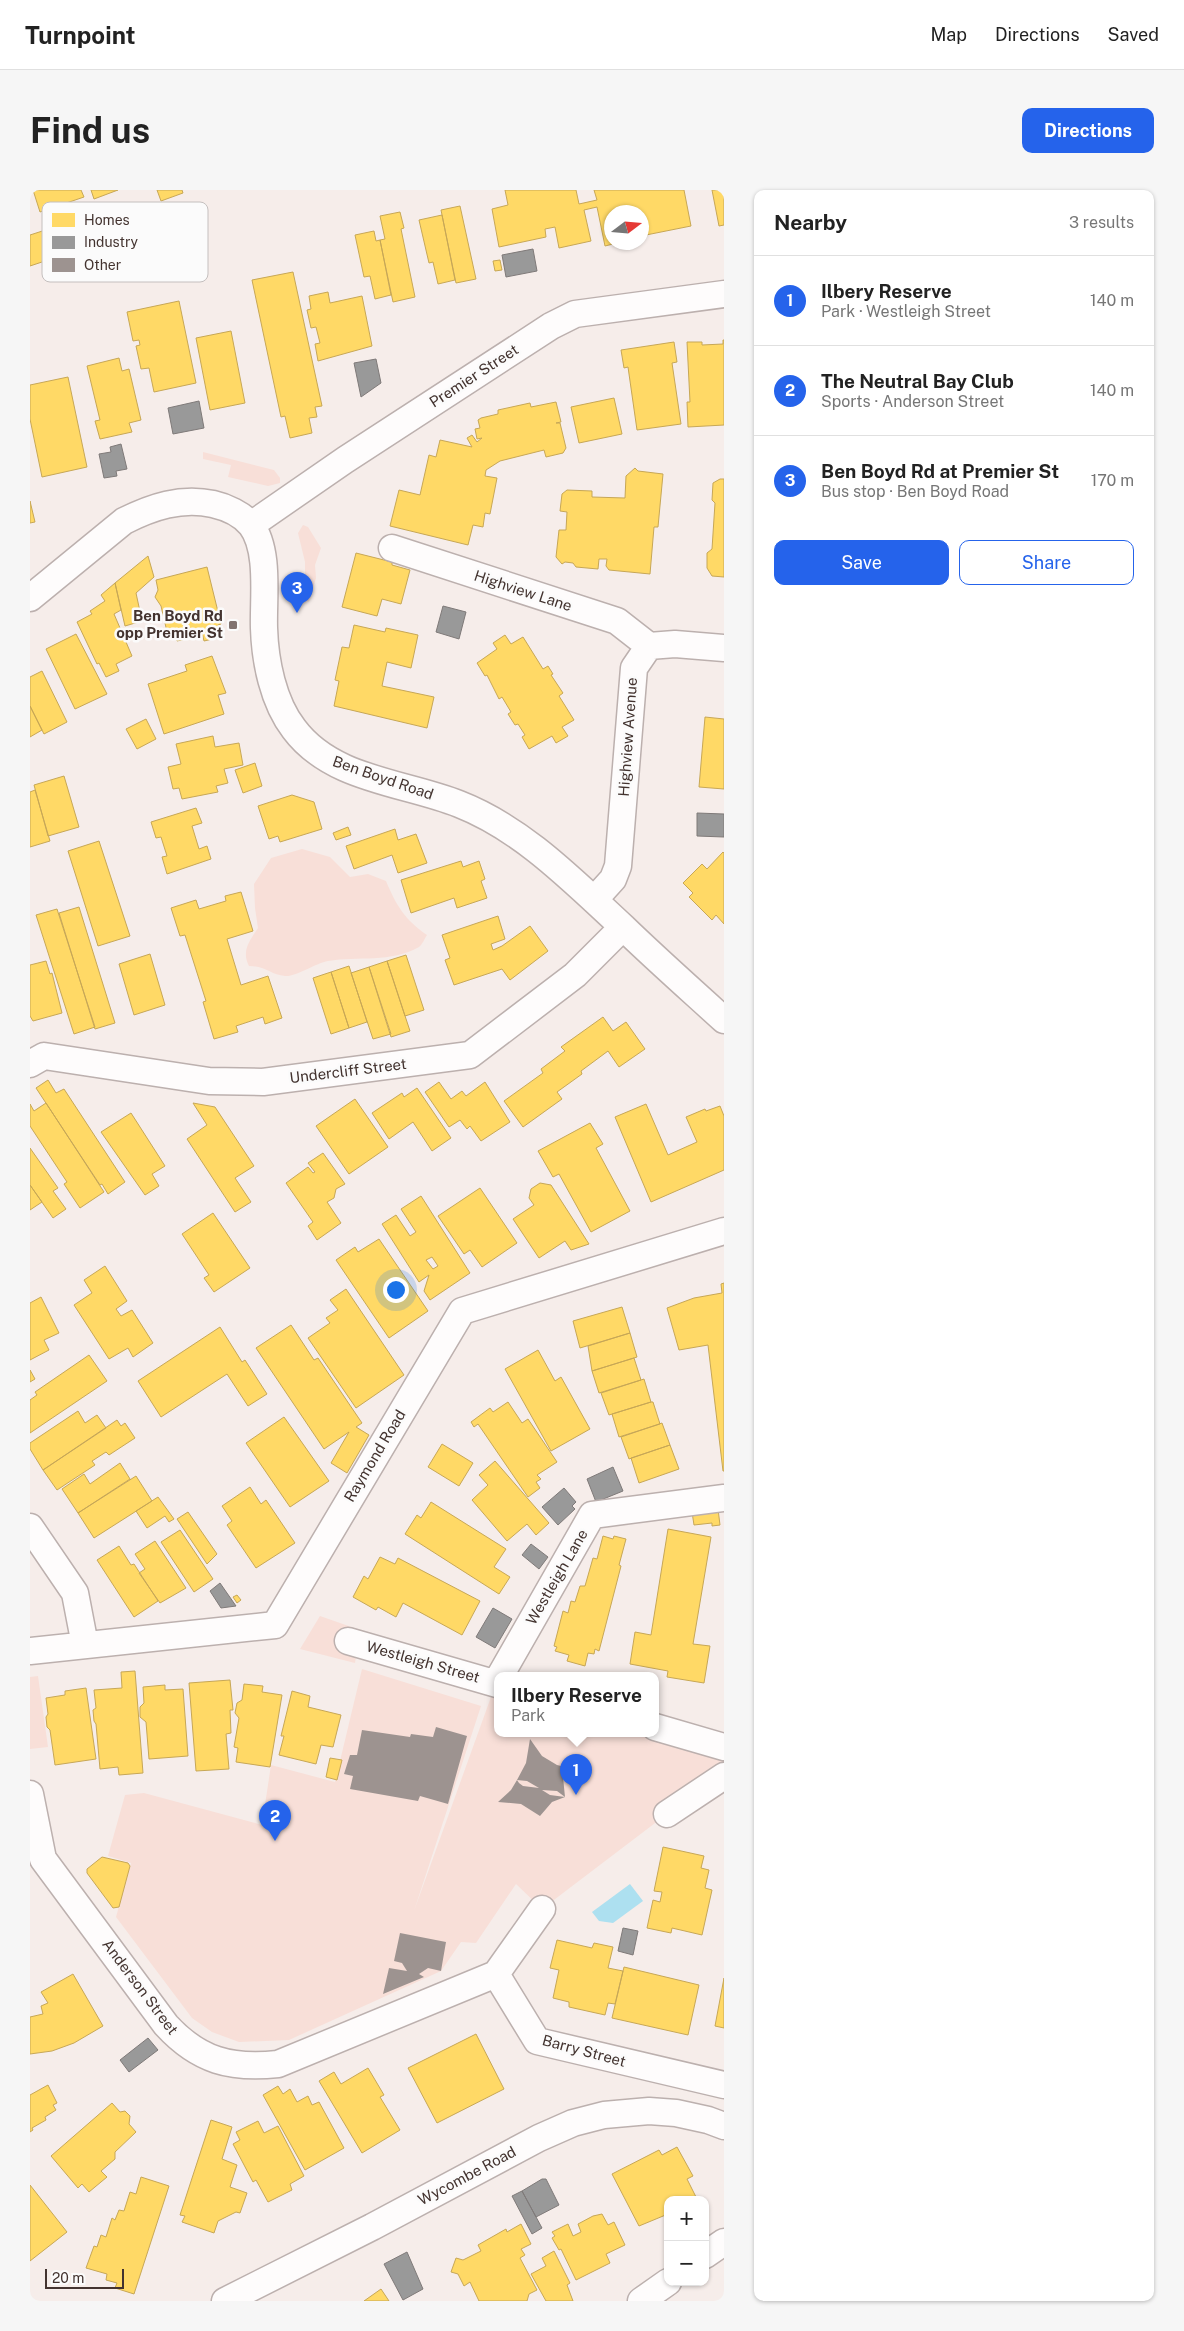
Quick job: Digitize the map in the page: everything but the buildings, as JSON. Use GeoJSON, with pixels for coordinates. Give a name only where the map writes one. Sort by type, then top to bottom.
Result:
{"type":"FeatureCollection","features":[{"type":"Feature","properties":{"kind":"street","name":"Premier Street"},"geometry":{"type":"LineString","coordinates":[[251,525],[346,460],[551,326],[575,314],[724,294]]}},
{"type":"Feature","properties":{"kind":"street"},"geometry":{"type":"LineString","coordinates":[[30,598],[124,521],[156,507],[180,502],[206,503],[220,506],[239,515],[251,525]]}},
{"type":"Feature","properties":{"kind":"street","name":"Ben Boyd Road"},"geometry":{"type":"LineString","coordinates":[[251,525],[262,553],[264,629],[268,664],[280,705],[293,728],[305,743],[320,755],[351,770],[459,804],[515,833],[594,900],[724,1020]]}},
{"type":"Feature","properties":{"kind":"street","name":"Highview Lane"},"geometry":{"type":"LineString","coordinates":[[392,548],[617,621],[649,646]]}},
{"type":"Feature","properties":{"kind":"street"},"geometry":{"type":"LineString","coordinates":[[649,646],[675,644],[724,648]]}},
{"type":"Feature","properties":{"kind":"street","name":"Highview Avenue"},"geometry":{"type":"LineString","coordinates":[[594,900],[613,878],[618,866],[634,668],[649,646]]}},
{"type":"Feature","properties":{"kind":"street","name":"Undercliff Street"},"geometry":{"type":"LineString","coordinates":[[30,1064],[44,1056],[209,1082],[263,1082],[470,1056],[575,975],[623,927]]}},
{"type":"Feature","properties":{"kind":"street","name":"Raymond Road"},"geometry":{"type":"LineString","coordinates":[[30,1651],[275,1625],[462,1311],[724,1231]]}},
{"type":"Feature","properties":{"kind":"street","name":"Westleigh Lane"},"geometry":{"type":"LineString","coordinates":[[503,1672],[592,1515],[724,1498]]}},
{"type":"Feature","properties":{"kind":"street"},"geometry":{"type":"LineString","coordinates":[[30,1527],[75,1593],[85,1645]]}},
{"type":"Feature","properties":{"kind":"street","name":"Westleigh Street"},"geometry":{"type":"LineString","coordinates":[[348,1641],[494,1680]]}},
{"type":"Feature","properties":{"kind":"street"},"geometry":{"type":"LineString","coordinates":[[659,1728],[724,1747]]}},
{"type":"Feature","properties":{"kind":"street"},"geometry":{"type":"LineString","coordinates":[[667,1814],[724,1776]]}},
{"type":"Feature","properties":{"kind":"street","name":"Anderson Street"},"geometry":{"type":"LineString","coordinates":[[30,1794],[43,1859],[166,2025],[180,2041],[210,2059],[255,2066],[278,2064],[496,1974]]}},
{"type":"Feature","properties":{"kind":"street"},"geometry":{"type":"LineString","coordinates":[[496,1974],[542,1909]]}},
{"type":"Feature","properties":{"kind":"street","name":"Barry Street"},"geometry":{"type":"LineString","coordinates":[[496,1974],[537,2041],[724,2085]]}},
{"type":"Feature","properties":{"kind":"street","name":"Wycombe Road"},"geometry":{"type":"LineString","coordinates":[[225,2301],[573,2122],[604,2115],[649,2111],[676,2113],[724,2126]]}},
{"type":"Feature","properties":{"kind":"street"},"geometry":{"type":"LineString","coordinates":[[709,2252],[724,2242]]}},
{"type":"Feature","properties":{"kind":"street"},"geometry":{"type":"LineString","coordinates":[[641,2301],[664,2285]]}},
{"type":"Feature","properties":{"kind":"shaded area"},"geometry":{"type":"Polygon","coordinates":[[[203,452],[274,470],[280,478],[280,483],[268,486],[228,477],[231,465],[203,459],[203,452]]]}},
{"type":"Feature","properties":{"kind":"shaded area"},"geometry":{"type":"Polygon","coordinates":[[[303,525],[308,527],[321,548],[315,565],[316,578],[309,602],[303,599],[305,562],[298,533],[303,525]]]}},
{"type":"Feature","properties":{"kind":"shaded area"},"geometry":{"type":"Polygon","coordinates":[[[302,849],[330,857],[350,877],[368,874],[386,881],[407,918],[427,935],[421,945],[408,952],[386,957],[328,961],[290,976],[280,975],[260,967],[249,966],[246,951],[258,928],[254,884],[271,858],[302,849]]]}},
{"type":"Feature","properties":{"kind":"shaded area"},"geometry":{"type":"Polygon","coordinates":[[[320,1616],[360,1630],[355,1663],[300,1649],[320,1616]]]}},
{"type":"Feature","properties":{"kind":"shaded area"},"geometry":{"type":"Polygon","coordinates":[[[362,1669],[481,1706],[414,1911],[494,1689],[494,1737],[659,1737],[659,1735],[724,1747],[724,1776],[667,1814],[542,1909],[516,1884],[476,1943],[461,1942],[441,1971],[289,2040],[239,2042],[212,2032],[192,2018],[116,1917],[131,1863],[108,1856],[125,1795],[144,1793],[262,1825],[271,1765],[335,1782],[362,1669]]]}},
{"type":"Feature","properties":{"kind":"shaded area"},"geometry":{"type":"Polygon","coordinates":[[[38,1676],[48,1747],[30,1749],[30,1677],[38,1676]]]}},
{"type":"Feature","properties":{"kind":"water"},"geometry":{"type":"Polygon","coordinates":[[[630,1884],[643,1901],[613,1923],[599,1921],[592,1912],[630,1884]]]}},
{"type":"Feature","properties":{"kind":"place","name":"Ben Boyd Rd at Premier St"},"geometry":{"type":"Point","coordinates":[297,613]}},
{"type":"Feature","properties":{"kind":"place","name":"Ben Boyd Rd opp Premier St"},"geometry":{"type":"Point","coordinates":[233,625]}},
{"type":"Feature","properties":{"kind":"place","name":"Ilbery Reserve"},"geometry":{"type":"Point","coordinates":[576,1795]}},
{"type":"Feature","properties":{"kind":"place","name":"The Neutral Bay Club"},"geometry":{"type":"Point","coordinates":[275,1841]}}]}
